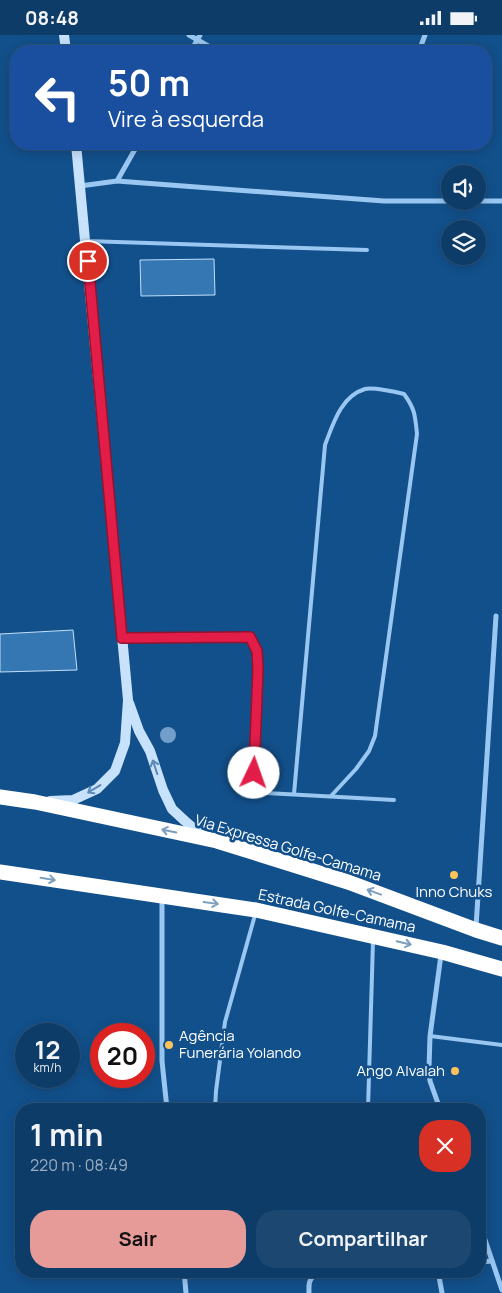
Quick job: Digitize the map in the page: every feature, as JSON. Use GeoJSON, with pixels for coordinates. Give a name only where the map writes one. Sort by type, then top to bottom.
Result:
{"type":"FeatureCollection","features":[{"type":"Feature","properties":{"kind":"highway","name":"Via Expressa Golfe-Camama"},"geometry":{"type":"LineString","coordinates":[[0,797],[35,802],[217,841],[348,882],[502,938]]}},
{"type":"Feature","properties":{"kind":"highway"},"geometry":{"type":"LineString","coordinates":[[0,872],[162,896]]}},
{"type":"Feature","properties":{"kind":"highway","name":"Estrada Golfe-Camama"},"geometry":{"type":"LineString","coordinates":[[162,896],[256,910],[442,952],[502,969]]}},
{"type":"Feature","properties":{"kind":"street"},"geometry":{"type":"LineString","coordinates":[[188,35],[199,37],[209,45]]}},
{"type":"Feature","properties":{"kind":"street"},"geometry":{"type":"LineString","coordinates":[[35,802],[73,800],[97,789],[116,771],[125,743],[128,700],[77,150]]}},
{"type":"Feature","properties":{"kind":"street"},"geometry":{"type":"LineString","coordinates":[[117,181],[135,150]]}},
{"type":"Feature","properties":{"kind":"street"},"geometry":{"type":"LineString","coordinates":[[80,186],[117,181],[384,201],[441,201]]}},
{"type":"Feature","properties":{"kind":"street"},"geometry":{"type":"LineString","coordinates":[[486,201],[502,201]]}},
{"type":"Feature","properties":{"kind":"street"},"geometry":{"type":"LineString","coordinates":[[476,930],[496,616]]}},
{"type":"Feature","properties":{"kind":"street"},"geometry":{"type":"LineString","coordinates":[[128,700],[172,809],[201,835],[217,841]]}},
{"type":"Feature","properties":{"kind":"street"},"geometry":{"type":"LineString","coordinates":[[162,896],[162,1061],[166,1103]]}},
{"type":"Feature","properties":{"kind":"street"},"geometry":{"type":"LineString","coordinates":[[438,1103],[430,1081],[429,1068],[430,1036],[442,952]]}},
{"type":"Feature","properties":{"kind":"street"},"geometry":{"type":"LineString","coordinates":[[486,1243],[502,1290]]}},
{"type":"Feature","properties":{"kind":"street"},"geometry":{"type":"LineString","coordinates":[[486,1262],[492,1261]]}},
{"type":"Feature","properties":{"kind":"street"},"geometry":{"type":"LineString","coordinates":[[185,1278],[186,1293]]}},
{"type":"Feature","properties":{"kind":"street"},"geometry":{"type":"LineString","coordinates":[[310,1293],[309,1282],[311,1278]]}},
{"type":"Feature","properties":{"kind":"street"},"geometry":{"type":"LineString","coordinates":[[439,1278],[442,1293]]}},
{"type":"Feature","properties":{"kind":"lane"},"geometry":{"type":"LineString","coordinates":[[86,241],[367,250]]}},
{"type":"Feature","properties":{"kind":"lane"},"geometry":{"type":"LineString","coordinates":[[294,794],[325,445],[335,419],[344,403],[355,394],[367,388],[404,393],[413,406],[417,434],[376,735],[365,757],[331,796]]}},
{"type":"Feature","properties":{"kind":"lane"},"geometry":{"type":"LineString","coordinates":[[122,638],[250,637],[257,651],[258,669],[254,773],[256,785],[266,793],[394,800]]}},
{"type":"Feature","properties":{"kind":"lane"},"geometry":{"type":"LineString","coordinates":[[215,1103],[225,1022],[256,910]]}},
{"type":"Feature","properties":{"kind":"lane"},"geometry":{"type":"LineString","coordinates":[[368,1103],[373,936]]}},
{"type":"Feature","properties":{"kind":"lane"},"geometry":{"type":"LineString","coordinates":[[430,1036],[502,1045]]}},
{"type":"Feature","properties":{"kind":"building"},"geometry":{"type":"Polygon","coordinates":[[[214,259],[215,295],[141,296],[140,260],[214,259]]]}},
{"type":"Feature","properties":{"kind":"building"},"geometry":{"type":"Polygon","coordinates":[[[73,630],[77,670],[0,672],[0,634],[73,630]]]}},
{"type":"Feature","properties":{"kind":"place","name":"Inno Chuks"},"geometry":{"type":"Point","coordinates":[454,875]}},
{"type":"Feature","properties":{"kind":"place","name":"Agência Funerária Yolando"},"geometry":{"type":"Point","coordinates":[169,1045]}},
{"type":"Feature","properties":{"kind":"place","name":"Ango Alvalah"},"geometry":{"type":"Point","coordinates":[455,1071]}},
{"type":"Feature","properties":{"kind":"route"},"geometry":{"type":"LineString","coordinates":[[88,261],[122,638],[250,637],[257,651],[258,669],[254,773]]}}]}
